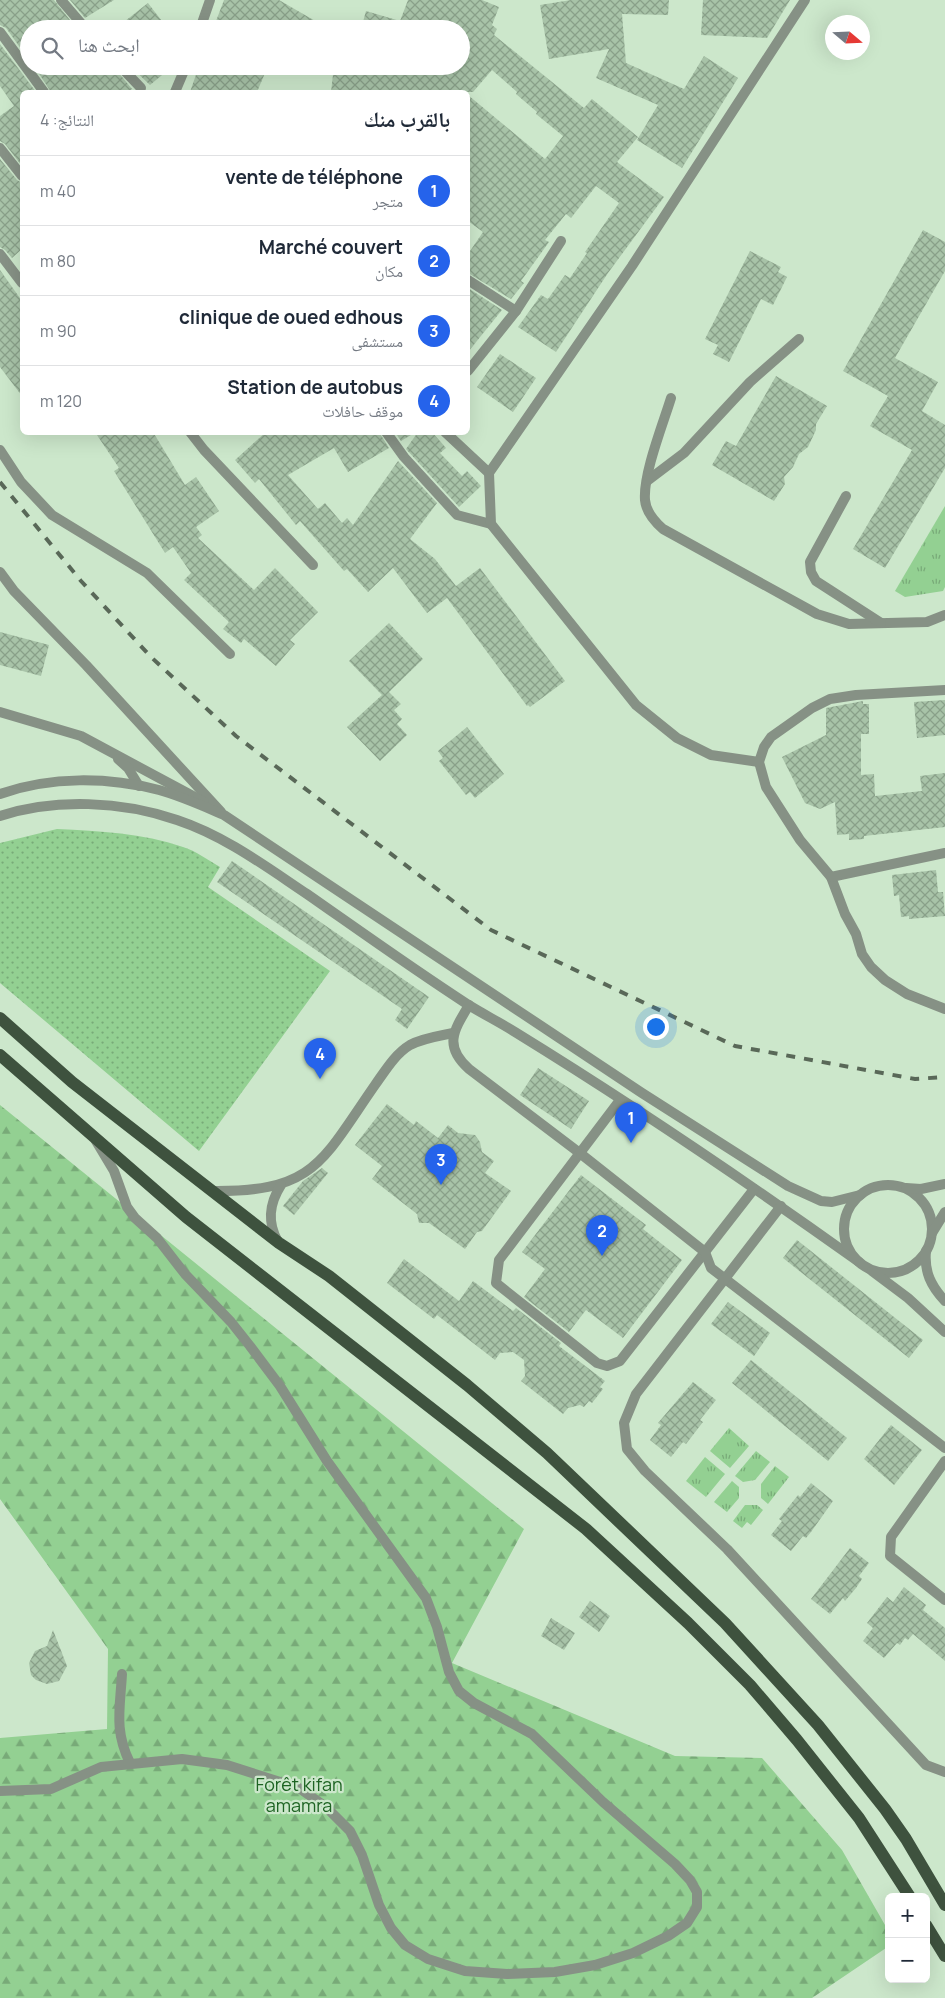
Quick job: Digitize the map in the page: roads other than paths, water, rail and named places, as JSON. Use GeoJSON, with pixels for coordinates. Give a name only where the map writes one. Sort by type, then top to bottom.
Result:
{"type":"FeatureCollection","features":[{"type":"Feature","properties":{"kind":"main road"},"geometry":{"type":"LineString","coordinates":[[0,1018],[72,1082],[279,1243],[329,1276],[467,1385],[547,1452],[725,1623],[818,1725],[885,1809],[906,1839],[945,1905]]}},
{"type":"Feature","properties":{"kind":"main road"},"geometry":{"type":"LineString","coordinates":[[0,1055],[186,1217],[586,1529],[688,1623],[750,1685],[797,1740],[859,1818],[907,1893]]}},
{"type":"Feature","properties":{"kind":"main road"},"geometry":{"type":"LineString","coordinates":[[930,1931],[945,1956]]}},
{"type":"Feature","properties":{"kind":"street"},"geometry":{"type":"LineString","coordinates":[[61,0],[78,20]]}},
{"type":"Feature","properties":{"kind":"street"},"geometry":{"type":"LineString","coordinates":[[203,20],[210,0]]}},
{"type":"Feature","properties":{"kind":"street"},"geometry":{"type":"LineString","coordinates":[[759,762],[711,755],[677,738],[636,704],[491,524],[489,472],[632,266],[805,0]]}},
{"type":"Feature","properties":{"kind":"street"},"geometry":{"type":"LineString","coordinates":[[0,32],[20,59]]}},
{"type":"Feature","properties":{"kind":"street"},"geometry":{"type":"LineString","coordinates":[[32,75],[43,90]]}},
{"type":"Feature","properties":{"kind":"street"},"geometry":{"type":"LineString","coordinates":[[129,75],[141,88]]}},
{"type":"Feature","properties":{"kind":"street"},"geometry":{"type":"LineString","coordinates":[[176,90],[182,75]]}},
{"type":"Feature","properties":{"kind":"street"},"geometry":{"type":"LineString","coordinates":[[0,148],[20,173]]}},
{"type":"Feature","properties":{"kind":"street"},"geometry":{"type":"LineString","coordinates":[[470,368],[516,311],[561,241]]}},
{"type":"Feature","properties":{"kind":"street"},"geometry":{"type":"LineString","coordinates":[[0,254],[20,279]]}},
{"type":"Feature","properties":{"kind":"street"},"geometry":{"type":"LineString","coordinates":[[470,281],[516,311]]}},
{"type":"Feature","properties":{"kind":"street"},"geometry":{"type":"LineString","coordinates":[[647,481],[684,452],[750,382],[799,339]]}},
{"type":"Feature","properties":{"kind":"street"},"geometry":{"type":"LineString","coordinates":[[671,398],[647,481],[645,501],[653,521],[663,530],[816,614],[849,624],[928,622],[945,615]]}},
{"type":"Feature","properties":{"kind":"street"},"geometry":{"type":"LineString","coordinates":[[192,435],[204,450],[312,565]]}},
{"type":"Feature","properties":{"kind":"street"},"geometry":{"type":"LineString","coordinates":[[388,435],[404,457],[456,515],[491,524]]}},
{"type":"Feature","properties":{"kind":"street"},"geometry":{"type":"LineString","coordinates":[[448,435],[489,472]]}},
{"type":"Feature","properties":{"kind":"street"},"geometry":{"type":"LineString","coordinates":[[0,450],[21,482],[52,515],[146,573],[230,654]]}},
{"type":"Feature","properties":{"kind":"street"},"geometry":{"type":"LineString","coordinates":[[846,496],[810,562],[811,572],[816,581],[882,624]]}},
{"type":"Feature","properties":{"kind":"street"},"geometry":{"type":"LineString","coordinates":[[0,572],[14,591],[86,664],[224,815]]}},
{"type":"Feature","properties":{"kind":"street"},"geometry":{"type":"LineString","coordinates":[[945,690],[830,699],[812,708],[771,737],[764,747],[759,762],[766,787],[800,840],[831,877],[844,914],[856,934],[862,954],[871,967],[884,980],[907,994],[945,1009]]}},
{"type":"Feature","properties":{"kind":"street"},"geometry":{"type":"LineString","coordinates":[[0,712],[56,727],[104,748],[192,794],[642,1093],[788,1186],[821,1201],[832,1202],[860,1195],[876,1186],[885,1185],[920,1189],[945,1184]]}},
{"type":"Feature","properties":{"kind":"street"},"geometry":{"type":"LineString","coordinates":[[104,748],[128,768],[139,786]]}},
{"type":"Feature","properties":{"kind":"street"},"geometry":{"type":"LineString","coordinates":[[0,794],[38,784],[103,780],[139,786],[178,796],[224,815]]}},
{"type":"Feature","properties":{"kind":"street"},"geometry":{"type":"LineString","coordinates":[[0,816],[24,809],[83,804],[140,811],[176,820],[217,836],[241,850],[469,1005],[620,1100],[754,1188],[908,1298],[945,1332]]}},
{"type":"Feature","properties":{"kind":"street"},"geometry":{"type":"LineString","coordinates":[[831,877],[945,852]]}},
{"type":"Feature","properties":{"kind":"street"},"geometry":{"type":"LineString","coordinates":[[469,1005],[454,1033],[453,1045],[455,1054],[461,1062],[705,1252],[712,1268],[724,1278],[945,1448]]}},
{"type":"Feature","properties":{"kind":"street"},"geometry":{"type":"LineString","coordinates":[[213,1191],[247,1190],[281,1184],[304,1174],[323,1158],[399,1054],[419,1041],[454,1033]]}},
{"type":"Feature","properties":{"kind":"street"},"geometry":{"type":"LineString","coordinates":[[620,1100],[499,1260],[496,1283],[597,1362],[607,1366],[620,1361],[754,1188]]}},
{"type":"Feature","properties":{"kind":"street"},"geometry":{"type":"LineString","coordinates":[[0,1791],[51,1789],[100,1768],[130,1763],[191,1760],[227,1765],[299,1788],[326,1806],[350,1831],[362,1855],[379,1905],[391,1928],[405,1945],[428,1959],[465,1971],[517,1974],[555,1972],[596,1965],[632,1954],[668,1936],[686,1923],[697,1907],[697,1892],[680,1869],[603,1802],[532,1734],[474,1703],[459,1690],[449,1672],[426,1598],[327,1461],[280,1386],[250,1346],[231,1322],[186,1274],[157,1238],[135,1218],[127,1207],[114,1172],[93,1136]]}},
{"type":"Feature","properties":{"kind":"street"},"geometry":{"type":"LineString","coordinates":[[279,1243],[274,1234],[270,1214],[272,1203],[281,1184]]}},
{"type":"Feature","properties":{"kind":"street"},"geometry":{"type":"LineString","coordinates":[[902,1187],[918,1197],[928,1212],[932,1230],[928,1244],[927,1274],[945,1301]]}},
{"type":"Feature","properties":{"kind":"street"},"geometry":{"type":"LineString","coordinates":[[860,1195],[848,1210],[844,1228],[848,1247],[863,1265],[886,1273],[896,1272],[914,1264],[928,1244],[938,1220],[945,1212]]}},
{"type":"Feature","properties":{"kind":"street"},"geometry":{"type":"LineString","coordinates":[[780,1206],[636,1394],[624,1423],[627,1449],[645,1471],[734,1556],[926,1765],[945,1772]]}},
{"type":"Feature","properties":{"kind":"street"},"geometry":{"type":"LineString","coordinates":[[945,1461],[891,1537],[890,1556],[945,1600]]}},
{"type":"Feature","properties":{"kind":"street"},"geometry":{"type":"LineString","coordinates":[[122,1674],[119,1726],[121,1744],[130,1763]]}},
{"type":"Feature","properties":{"kind":"railway"},"geometry":{"type":"LineString","coordinates":[[0,482],[81,581],[151,657],[236,736],[491,930],[735,1046],[915,1079],[945,1077]]}},
{"type":"Feature","properties":{"kind":"place","name":"Station de autobus"},"geometry":{"type":"Point","coordinates":[320,1079]}},
{"type":"Feature","properties":{"kind":"place","name":"vente de téléphone"},"geometry":{"type":"Point","coordinates":[631,1143]}},
{"type":"Feature","properties":{"kind":"place","name":"clinique de oued edhous"},"geometry":{"type":"Point","coordinates":[441,1185]}},
{"type":"Feature","properties":{"kind":"place","name":"Marché couvert"},"geometry":{"type":"Point","coordinates":[602,1256]}},
{"type":"Feature","properties":{"kind":"park label","name":"Forêt kifan amamra"},"geometry":{"type":"Point","coordinates":[299,1795]}}]}
